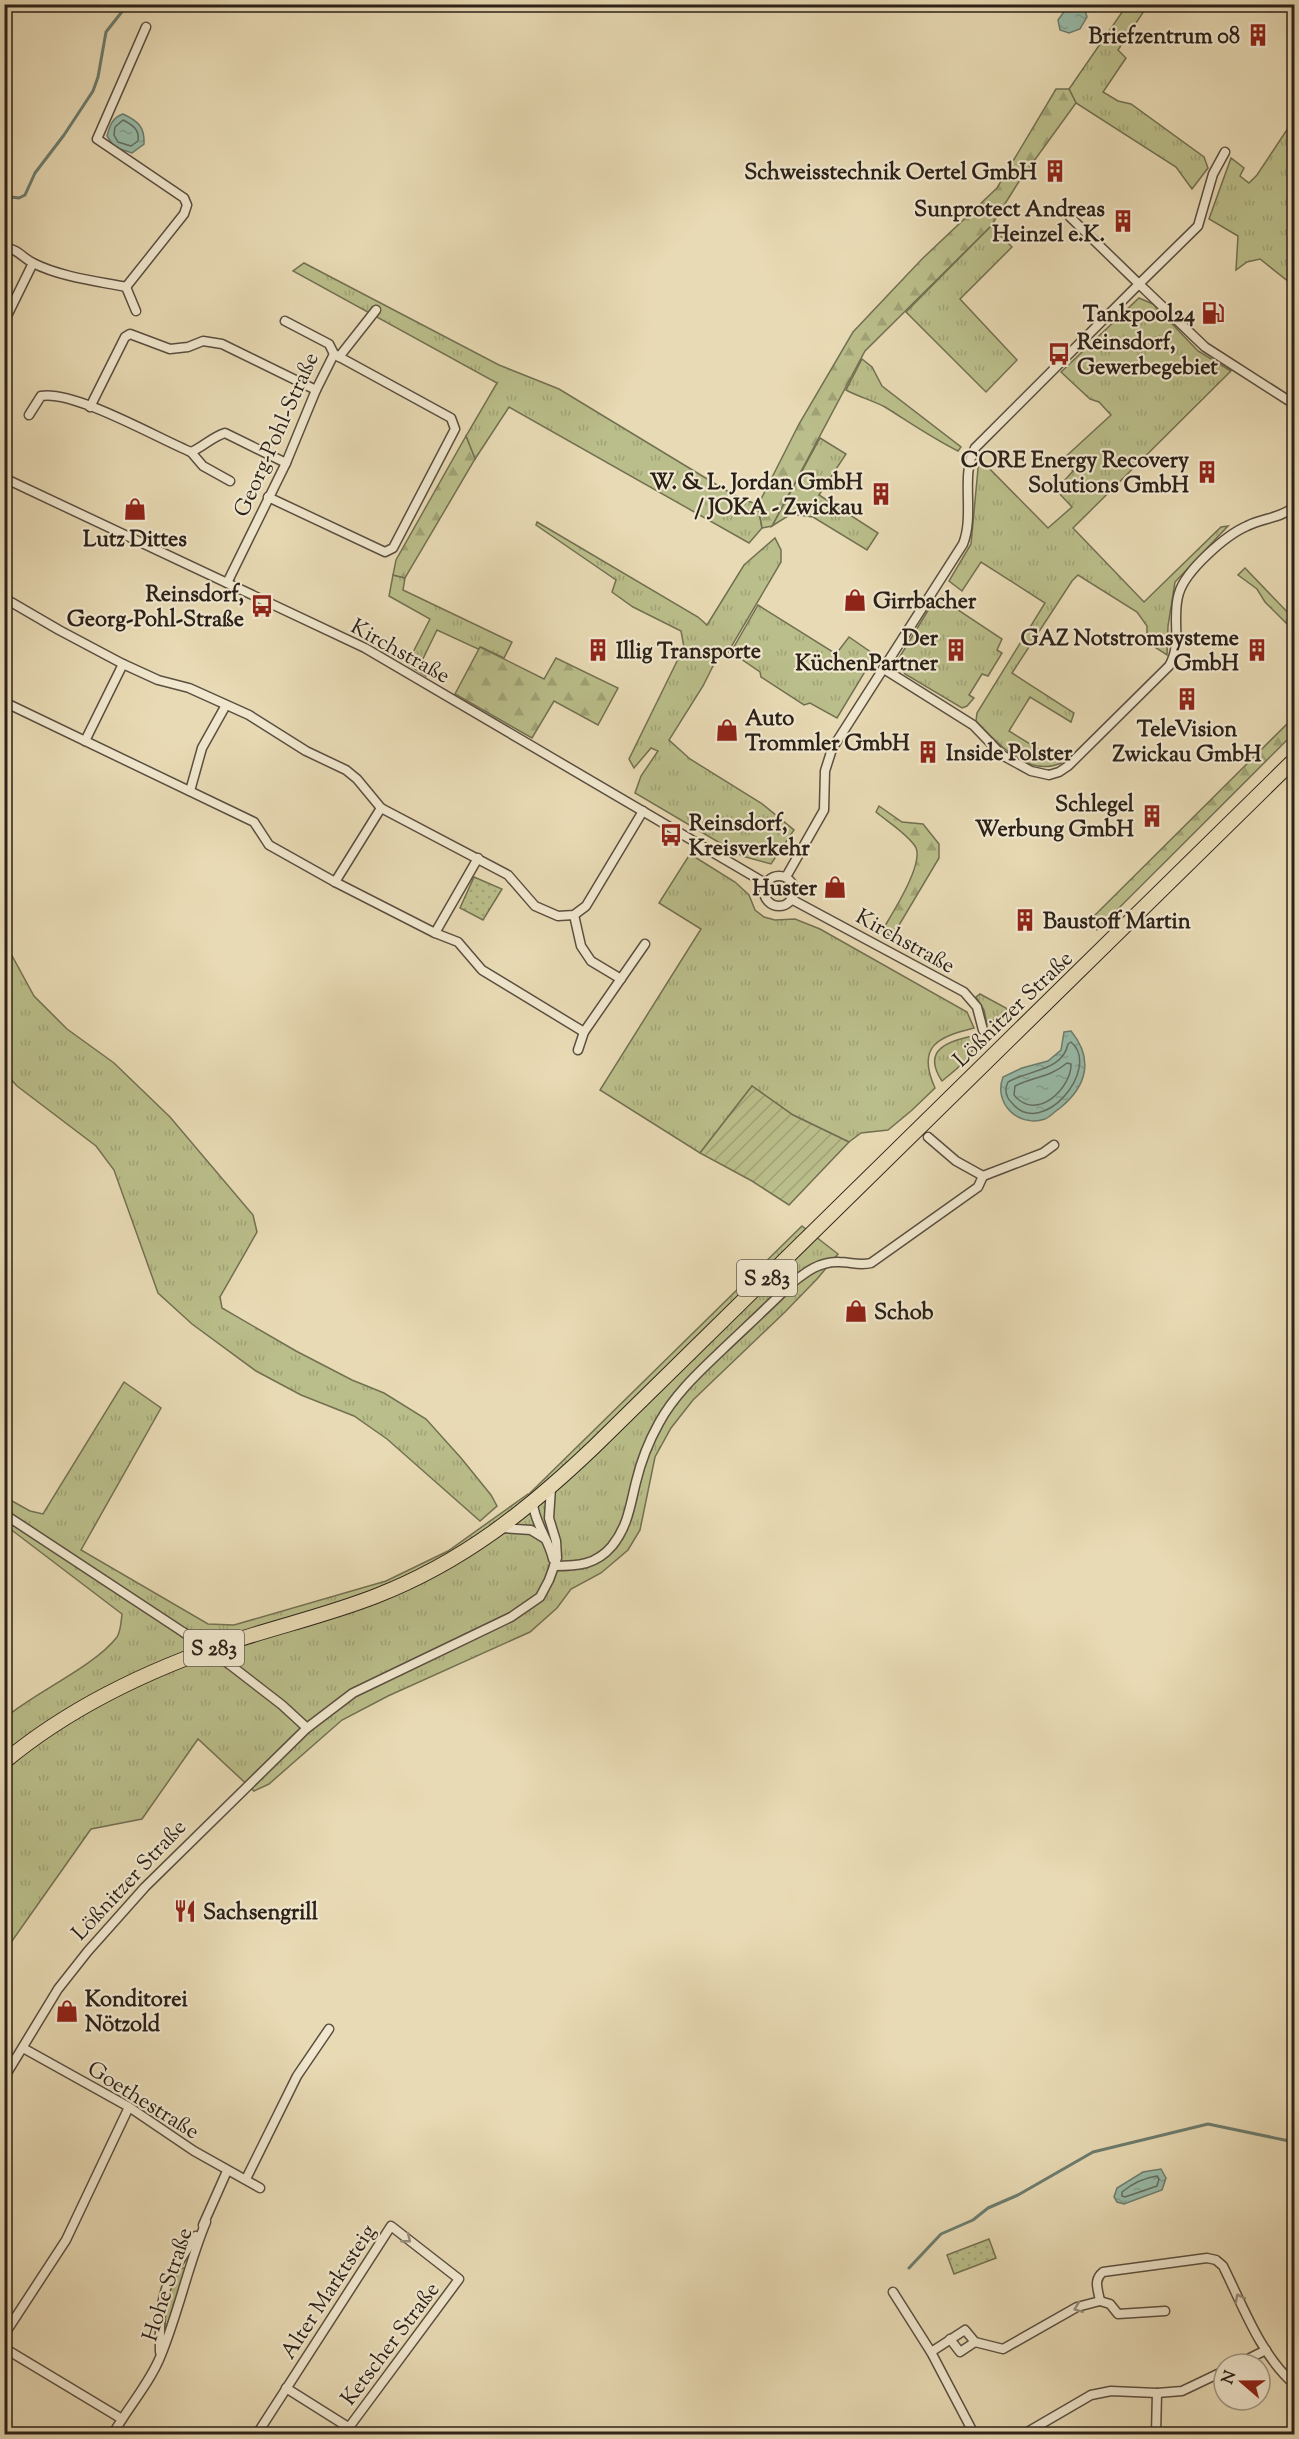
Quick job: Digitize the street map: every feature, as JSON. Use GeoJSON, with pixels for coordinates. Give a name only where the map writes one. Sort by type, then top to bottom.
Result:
{"type":"FeatureCollection","features":[{"type":"Feature","properties":{"kind":"main road","name":"Lößnitzer Straße"},"geometry":{"type":"LineString","coordinates":[[551,1488],[1294,760]]}},
{"type":"Feature","properties":{"kind":"main road","name":"S 283"},"geometry":{"type":"LineString","coordinates":[[4,1762],[81,1709],[141,1678],[209,1649],[375,1596],[439,1566],[502,1528],[551,1488]]}},
{"type":"Feature","properties":{"kind":"street"},"geometry":{"type":"LineString","coordinates":[[126,287],[183,214],[187,205],[184,198],[98,139],[146,27]]}},
{"type":"Feature","properties":{"kind":"street"},"geometry":{"type":"LineString","coordinates":[[786,877],[824,810],[825,771],[832,749],[963,544],[966,531],[970,461],[975,448],[1198,226],[1213,174],[1225,152]]}},
{"type":"Feature","properties":{"kind":"street"},"geometry":{"type":"LineString","coordinates":[[1070,217],[1205,347],[1294,404]]}},
{"type":"Feature","properties":{"kind":"street"},"geometry":{"type":"LineString","coordinates":[[4,247],[18,250],[33,262],[70,276],[126,287]]}},
{"type":"Feature","properties":{"kind":"street"},"geometry":{"type":"LineString","coordinates":[[4,322],[33,262]]}},
{"type":"Feature","properties":{"kind":"street"},"geometry":{"type":"LineString","coordinates":[[126,287],[136,310]]}},
{"type":"Feature","properties":{"kind":"street"},"geometry":{"type":"LineString","coordinates":[[268,497],[385,552],[393,548],[455,429],[451,418],[337,356],[376,310]]}},
{"type":"Feature","properties":{"kind":"street","name":"Georg-Pohl-Straße"},"geometry":{"type":"LineString","coordinates":[[227,583],[286,463],[316,390],[337,356],[329,344],[285,321]]}},
{"type":"Feature","properties":{"kind":"street"},"geometry":{"type":"LineString","coordinates":[[90,407],[125,337],[130,334],[170,349],[188,347],[203,341],[222,344],[316,390]]}},
{"type":"Feature","properties":{"kind":"street"},"geometry":{"type":"LineString","coordinates":[[29,415],[41,396],[51,394],[90,407],[191,452],[202,466],[230,481]]}},
{"type":"Feature","properties":{"kind":"street"},"geometry":{"type":"LineString","coordinates":[[191,452],[204,447],[215,436],[225,433],[286,463]]}},
{"type":"Feature","properties":{"kind":"street","name":"Kirchstraße"},"geometry":{"type":"LineString","coordinates":[[4,478],[365,648],[765,883],[764,893],[771,904],[781,906],[791,899],[964,992],[976,1007],[983,1030]]}},
{"type":"Feature","properties":{"kind":"street"},"geometry":{"type":"LineString","coordinates":[[884,669],[973,725],[1002,755],[1036,773],[1059,772],[1169,666],[1176,648],[1178,595],[1190,573],[1235,532],[1281,515],[1294,507]]}},
{"type":"Feature","properties":{"kind":"street"},"geometry":{"type":"LineString","coordinates":[[4,598],[123,664],[158,680],[189,688],[249,715],[306,750],[346,770],[357,779],[381,808],[507,875],[535,906],[558,915],[573,915],[586,906],[643,811]]}},
{"type":"Feature","properties":{"kind":"street"},"geometry":{"type":"LineString","coordinates":[[85,741],[123,664]]}},
{"type":"Feature","properties":{"kind":"street"},"geometry":{"type":"LineString","coordinates":[[4,702],[254,822],[269,845],[335,882],[435,933],[458,942],[482,970],[584,1032]]}},
{"type":"Feature","properties":{"kind":"street"},"geometry":{"type":"LineString","coordinates":[[190,791],[202,748],[226,705]]}},
{"type":"Feature","properties":{"kind":"street"},"geometry":{"type":"LineString","coordinates":[[335,882],[381,808]]}},
{"type":"Feature","properties":{"kind":"street"},"geometry":{"type":"LineString","coordinates":[[435,933],[478,858]]}},
{"type":"Feature","properties":{"kind":"street"},"geometry":{"type":"LineString","coordinates":[[765,883],[776,876],[786,877],[793,887],[791,899]]}},
{"type":"Feature","properties":{"kind":"street"},"geometry":{"type":"LineString","coordinates":[[573,915],[581,946],[591,961],[621,979]]}},
{"type":"Feature","properties":{"kind":"street"},"geometry":{"type":"LineString","coordinates":[[578,1050],[584,1032],[645,944]]}},
{"type":"Feature","properties":{"kind":"street"},"geometry":{"type":"LineString","coordinates":[[928,1137],[957,1161],[983,1176]]}},
{"type":"Feature","properties":{"kind":"street"},"geometry":{"type":"LineString","coordinates":[[554,1566],[584,1565],[597,1561],[611,1547],[622,1532],[628,1518],[646,1450],[669,1407],[704,1368],[792,1283],[804,1273],[827,1262],[864,1265],[872,1263],[978,1186],[983,1176],[1043,1153],[1054,1144]]}},
{"type":"Feature","properties":{"kind":"street"},"geometry":{"type":"LineString","coordinates":[[551,1488],[549,1518],[557,1547],[554,1566]]}},
{"type":"Feature","properties":{"kind":"street"},"geometry":{"type":"LineString","coordinates":[[533,1504],[542,1508],[549,1518]]}},
{"type":"Feature","properties":{"kind":"street"},"geometry":{"type":"LineString","coordinates":[[533,1504],[536,1519],[548,1542],[554,1566]]}},
{"type":"Feature","properties":{"kind":"street"},"geometry":{"type":"LineString","coordinates":[[4,1514],[229,1664],[282,1705],[307,1728]]}},
{"type":"Feature","properties":{"kind":"street"},"geometry":{"type":"LineString","coordinates":[[502,1528],[531,1530],[548,1542]]}},
{"type":"Feature","properties":{"kind":"street","name":"Lößnitzer Straße"},"geometry":{"type":"LineString","coordinates":[[4,2078],[58,1989],[97,1940],[145,1887],[307,1728],[353,1693],[525,1610],[540,1598],[554,1566]]}},
{"type":"Feature","properties":{"kind":"street"},"geometry":{"type":"LineString","coordinates":[[246,2179],[297,2076],[329,2029]]}},
{"type":"Feature","properties":{"kind":"street","name":"Goethestraße"},"geometry":{"type":"LineString","coordinates":[[23,2048],[129,2107],[227,2171],[260,2188]]}},
{"type":"Feature","properties":{"kind":"street"},"geometry":{"type":"LineString","coordinates":[[4,2335],[66,2240],[129,2107]]}},
{"type":"Feature","properties":{"kind":"street","name":"Hohe Straße"},"geometry":{"type":"LineString","coordinates":[[113,2434],[140,2394],[160,2357],[181,2299],[194,2251],[227,2171]]}},
{"type":"Feature","properties":{"kind":"street","name":"Hohe Straße"},"geometry":{"type":"LineString","coordinates":[[160,2357],[159,2313],[168,2278],[206,2222]]}},
{"type":"Feature","properties":{"kind":"street","name":"Alter Marktsteig"},"geometry":{"type":"LineString","coordinates":[[257,2434],[391,2226],[459,2279]]}},
{"type":"Feature","properties":{"kind":"street"},"geometry":{"type":"LineString","coordinates":[[1100,2301],[1096,2282],[1098,2276],[1103,2272],[1207,2258],[1216,2260],[1223,2266],[1266,2350],[1294,2384]]}},
{"type":"Feature","properties":{"kind":"street","name":"Ketscher Straße"},"geometry":{"type":"LineString","coordinates":[[317,2408],[346,2431],[459,2279]]}},
{"type":"Feature","properties":{"kind":"street"},"geometry":{"type":"LineString","coordinates":[[893,2292],[931,2352],[974,2434]]}},
{"type":"Feature","properties":{"kind":"street"},"geometry":{"type":"LineString","coordinates":[[931,2352],[965,2330],[975,2342],[1004,2349],[1077,2307],[1100,2301],[1110,2304],[1118,2314],[1165,2311]]}},
{"type":"Feature","properties":{"kind":"street"},"geometry":{"type":"LineString","coordinates":[[950,2339],[963,2352],[975,2342]]}},
{"type":"Feature","properties":{"kind":"street"},"geometry":{"type":"LineString","coordinates":[[4,2348],[122,2419]]}},
{"type":"Feature","properties":{"kind":"street"},"geometry":{"type":"LineString","coordinates":[[1262,2352],[1266,2350]]}},
{"type":"Feature","properties":{"kind":"street"},"geometry":{"type":"LineString","coordinates":[[1024,2434],[1090,2395],[1101,2392],[1182,2391],[1212,2377]]}},
{"type":"Feature","properties":{"kind":"street","name":"Alter Marktsteig"},"geometry":{"type":"LineString","coordinates":[[286,2388],[317,2408]]}},
{"type":"Feature","properties":{"kind":"street"},"geometry":{"type":"LineString","coordinates":[[1156,2434],[1157,2393]]}},
{"type":"Feature","properties":{"kind":"green space"},"geometry":{"type":"Polygon","coordinates":[[[1127,5],[1148,5],[1118,50],[1126,58],[1103,92],[1118,101],[1131,104],[1204,157],[1208,168],[1192,189],[1176,167],[1076,103],[1069,89],[1127,5]]]}},
{"type":"Feature","properties":{"kind":"green space"},"geometry":{"type":"Polygon","coordinates":[[[1056,89],[1069,89],[1076,103],[1018,183],[991,226],[865,351],[772,526],[762,528],[758,505],[799,424],[853,332],[922,259],[997,188],[1056,89]]]}},
{"type":"Feature","properties":{"kind":"green space"},"geometry":{"type":"Polygon","coordinates":[[[1294,119],[1294,286],[1260,259],[1247,262],[1236,270],[1238,236],[1209,219],[1231,158],[1244,168],[1240,176],[1249,183],[1257,175],[1294,119]]]}},
{"type":"Feature","properties":{"kind":"green space"},"geometry":{"type":"Polygon","coordinates":[[[991,226],[1012,247],[960,299],[1017,360],[986,392],[906,312],[991,226]]]}},
{"type":"Feature","properties":{"kind":"green space"},"geometry":{"type":"Polygon","coordinates":[[[304,263],[499,365],[559,389],[732,494],[758,505],[762,528],[749,543],[509,407],[475,459],[466,436],[497,383],[293,271],[304,263]]]}},
{"type":"Feature","properties":{"kind":"green space"},"geometry":{"type":"Polygon","coordinates":[[[1139,298],[1153,304],[1198,351],[1231,371],[1073,528],[1144,602],[1221,527],[1228,526],[1175,582],[1168,626],[1167,655],[1147,642],[1147,626],[1137,612],[1078,575],[1072,581],[1012,673],[1074,713],[1071,722],[1030,697],[1009,731],[1061,763],[1037,766],[1025,762],[1003,748],[976,721],[977,713],[1045,603],[981,562],[962,591],[949,581],[971,544],[979,458],[1048,528],[1072,507],[1056,490],[1073,471],[1062,460],[1111,415],[1099,402],[1090,399],[1061,372],[1139,298]]]}},
{"type":"Feature","properties":{"kind":"green space"},"geometry":{"type":"Polygon","coordinates":[[[862,359],[872,367],[882,386],[961,447],[958,451],[885,407],[846,390],[862,359]]]}},
{"type":"Feature","properties":{"kind":"green space"},"geometry":{"type":"Polygon","coordinates":[[[466,436],[475,459],[405,578],[393,575],[396,560],[466,436]]]}},
{"type":"Feature","properties":{"kind":"green space"},"geometry":{"type":"Polygon","coordinates":[[[820,438],[846,454],[819,495],[878,533],[867,550],[813,517],[791,514],[772,526],[820,438]]]}},
{"type":"Feature","properties":{"kind":"green space"},"geometry":{"type":"Polygon","coordinates":[[[537,522],[698,617],[707,625],[744,565],[775,538],[781,550],[781,562],[727,654],[717,658],[703,686],[669,740],[690,759],[761,803],[794,830],[771,864],[742,856],[635,793],[641,776],[658,751],[651,748],[634,768],[629,759],[684,647],[681,631],[633,607],[612,592],[616,580],[536,525],[537,522]]]}},
{"type":"Feature","properties":{"kind":"green space"},"geometry":{"type":"Polygon","coordinates":[[[1245,568],[1294,619],[1294,631],[1265,602],[1257,589],[1238,575],[1245,568]]]}},
{"type":"Feature","properties":{"kind":"green space"},"geometry":{"type":"Polygon","coordinates":[[[393,575],[405,578],[403,590],[512,642],[504,658],[437,630],[419,667],[427,671],[426,676],[407,664],[430,619],[389,596],[393,575]]]}},
{"type":"Feature","properties":{"kind":"green space"},"geometry":{"type":"Polygon","coordinates":[[[942,596],[957,603],[955,608],[1002,639],[997,650],[1002,653],[988,676],[982,674],[969,695],[974,698],[962,708],[905,674],[899,658],[935,599],[942,596]]]}},
{"type":"Feature","properties":{"kind":"green space"},"geometry":{"type":"Polygon","coordinates":[[[758,605],[836,654],[849,637],[875,655],[837,718],[810,703],[804,705],[761,677],[760,672],[731,652],[758,605]]]}},
{"type":"Feature","properties":{"kind":"green space"},"geometry":{"type":"Polygon","coordinates":[[[480,647],[544,679],[556,658],[618,688],[598,725],[554,701],[532,738],[455,694],[480,647]]]}},
{"type":"Feature","properties":{"kind":"green space"},"geometry":{"type":"Polygon","coordinates":[[[1294,717],[1294,733],[1097,930],[1089,921],[1294,717]]]}},
{"type":"Feature","properties":{"kind":"green space"},"geometry":{"type":"Polygon","coordinates":[[[879,806],[902,822],[923,824],[939,844],[939,858],[892,937],[882,931],[912,876],[917,854],[915,846],[907,837],[876,812],[879,806]]]}},
{"type":"Feature","properties":{"kind":"green space"},"geometry":{"type":"Polygon","coordinates":[[[690,854],[735,882],[749,895],[755,910],[764,917],[775,920],[795,919],[820,929],[967,1012],[974,1028],[941,1040],[929,1053],[930,1074],[935,1088],[888,1130],[861,1133],[849,1142],[793,1115],[752,1086],[700,1153],[600,1090],[701,929],[659,903],[690,854]]]}},
{"type":"Feature","properties":{"kind":"green space"},"geometry":{"type":"Polygon","coordinates":[[[474,877],[502,889],[483,920],[460,908],[474,877]]]}},
{"type":"Feature","properties":{"kind":"green space"},"geometry":{"type":"Polygon","coordinates":[[[4,941],[34,996],[67,1029],[114,1063],[170,1117],[253,1215],[257,1232],[220,1297],[222,1308],[296,1351],[352,1380],[384,1393],[426,1419],[461,1458],[497,1506],[480,1521],[387,1439],[354,1416],[301,1395],[256,1371],[192,1324],[158,1293],[114,1170],[96,1146],[17,1086],[5,1073],[4,941]]]}},
{"type":"Feature","properties":{"kind":"green space"},"geometry":{"type":"Polygon","coordinates":[[[980,994],[1006,1008],[1007,1011],[987,1024],[984,1010],[976,997],[980,994]]]}},
{"type":"Feature","properties":{"kind":"green space"},"geometry":{"type":"Polygon","coordinates":[[[976,1035],[978,1037],[976,1044],[969,1056],[942,1081],[936,1070],[936,1054],[948,1043],[976,1035]]]}},
{"type":"Feature","properties":{"kind":"green space"},"geometry":{"type":"Polygon","coordinates":[[[752,1086],[793,1115],[849,1142],[789,1205],[752,1181],[700,1153],[752,1086]]]}},
{"type":"Feature","properties":{"kind":"green space"},"geometry":{"type":"Polygon","coordinates":[[[802,1226],[838,1254],[785,1312],[693,1400],[671,1428],[655,1457],[640,1530],[628,1550],[601,1573],[571,1589],[557,1608],[530,1632],[388,1696],[342,1720],[269,1784],[254,1791],[198,1739],[142,1819],[91,1829],[5,1951],[5,1718],[107,1648],[118,1635],[122,1614],[5,1525],[5,1497],[30,1511],[43,1514],[124,1382],[161,1408],[81,1550],[208,1624],[234,1625],[386,1581],[448,1551],[528,1494],[548,1501],[530,1493],[802,1226]]]}},
{"type":"Feature","properties":{"kind":"green space"},"geometry":{"type":"Polygon","coordinates":[[[989,2239],[996,2258],[954,2274],[947,2255],[989,2239]]]}},
{"type":"Feature","properties":{"kind":"green space"},"geometry":{"type":"Polygon","coordinates":[[[178,2268],[185,2268],[185,2271],[165,2332],[165,2298],[178,2268]]]}},
{"type":"Feature","properties":{"kind":"water"},"geometry":{"type":"Polygon","coordinates":[[[1069,5],[1084,7],[1087,17],[1080,29],[1069,33],[1060,30],[1058,20],[1069,5]]]}},
{"type":"Feature","properties":{"kind":"water"},"geometry":{"type":"Polygon","coordinates":[[[123,114],[133,119],[143,133],[144,144],[132,153],[114,147],[107,136],[112,122],[123,114]]]}},
{"type":"Feature","properties":{"kind":"water"},"geometry":{"type":"Polygon","coordinates":[[[1071,1031],[1083,1052],[1085,1062],[1084,1072],[1076,1091],[1069,1100],[1045,1119],[1035,1121],[1017,1117],[1005,1104],[1002,1096],[1003,1077],[1022,1068],[1048,1061],[1061,1050],[1064,1032],[1071,1031]]]}},
{"type":"Feature","properties":{"kind":"water"},"geometry":{"type":"Polygon","coordinates":[[[1161,2169],[1166,2178],[1162,2190],[1124,2204],[1117,2202],[1114,2197],[1117,2188],[1143,2172],[1161,2169]]]}},
{"type":"Feature","properties":{"kind":"waterway"},"geometry":{"type":"LineString","coordinates":[[4,196],[19,198],[25,195],[35,173],[93,91],[98,77],[106,32],[128,4]]}},
{"type":"Feature","properties":{"kind":"waterway"},"geometry":{"type":"LineString","coordinates":[[909,2268],[941,2234],[973,2220],[988,2208],[1018,2195],[1093,2152],[1208,2124],[1294,2142]]}},
{"type":"Feature","properties":{"kind":"place","name":"Briefzentrum 08"},"geometry":{"type":"Point","coordinates":[1258,35]}},
{"type":"Feature","properties":{"kind":"place","name":"Schweisstechnik Oertel GmbH"},"geometry":{"type":"Point","coordinates":[1055,171]}},
{"type":"Feature","properties":{"kind":"place","name":"Sunprotect Andreas Heinzel e.K."},"geometry":{"type":"Point","coordinates":[1123,221]}},
{"type":"Feature","properties":{"kind":"place","name":"Tankpool24"},"geometry":{"type":"Point","coordinates":[1213,313]}},
{"type":"Feature","properties":{"kind":"place","name":"Reinsdorf, Gewerbegebiet"},"geometry":{"type":"Point","coordinates":[1059,354]}},
{"type":"Feature","properties":{"kind":"place","name":"CORE Energy Recovery Solutions GmbH"},"geometry":{"type":"Point","coordinates":[1207,472]}},
{"type":"Feature","properties":{"kind":"place","name":"W. & L. Jordan GmbH / JOKA - Zwickau"},"geometry":{"type":"Point","coordinates":[881,494]}},
{"type":"Feature","properties":{"kind":"place","name":"Lutz Dittes"},"geometry":{"type":"Point","coordinates":[135,509]}},
{"type":"Feature","properties":{"kind":"place","name":"Girrbacher"},"geometry":{"type":"Point","coordinates":[855,600]}},
{"type":"Feature","properties":{"kind":"place","name":"Reinsdorf, Georg-Pohl-Straße"},"geometry":{"type":"Point","coordinates":[262,606]}},
{"type":"Feature","properties":{"kind":"place","name":"Illig Transporte"},"geometry":{"type":"Point","coordinates":[598,650]}},
{"type":"Feature","properties":{"kind":"place","name":"Der KüchenPartner"},"geometry":{"type":"Point","coordinates":[956,650]}},
{"type":"Feature","properties":{"kind":"place","name":"GAZ Notstromsysteme GmbH"},"geometry":{"type":"Point","coordinates":[1257,650]}},
{"type":"Feature","properties":{"kind":"place","name":"TeleVision Zwickau GmbH"},"geometry":{"type":"Point","coordinates":[1187,699]}},
{"type":"Feature","properties":{"kind":"place","name":"Auto Trommler GmbH"},"geometry":{"type":"Point","coordinates":[727,730]}},
{"type":"Feature","properties":{"kind":"place","name":"Inside Polster"},"geometry":{"type":"Point","coordinates":[928,752]}},
{"type":"Feature","properties":{"kind":"place","name":"Schlegel Werbung GmbH"},"geometry":{"type":"Point","coordinates":[1152,816]}},
{"type":"Feature","properties":{"kind":"place","name":"Reinsdorf, Kreisverkehr"},"geometry":{"type":"Point","coordinates":[671,835]}},
{"type":"Feature","properties":{"kind":"place","name":"Huster"},"geometry":{"type":"Point","coordinates":[835,887]}},
{"type":"Feature","properties":{"kind":"place","name":"Baustoff Martin"},"geometry":{"type":"Point","coordinates":[1025,920]}},
{"type":"Feature","properties":{"kind":"place","name":"Schob"},"geometry":{"type":"Point","coordinates":[856,1311]}},
{"type":"Feature","properties":{"kind":"place","name":"Sachsengrill"},"geometry":{"type":"Point","coordinates":[185,1911]}},
{"type":"Feature","properties":{"kind":"place","name":"Konditorei Nötzold"},"geometry":{"type":"Point","coordinates":[67,2011]}}]}
